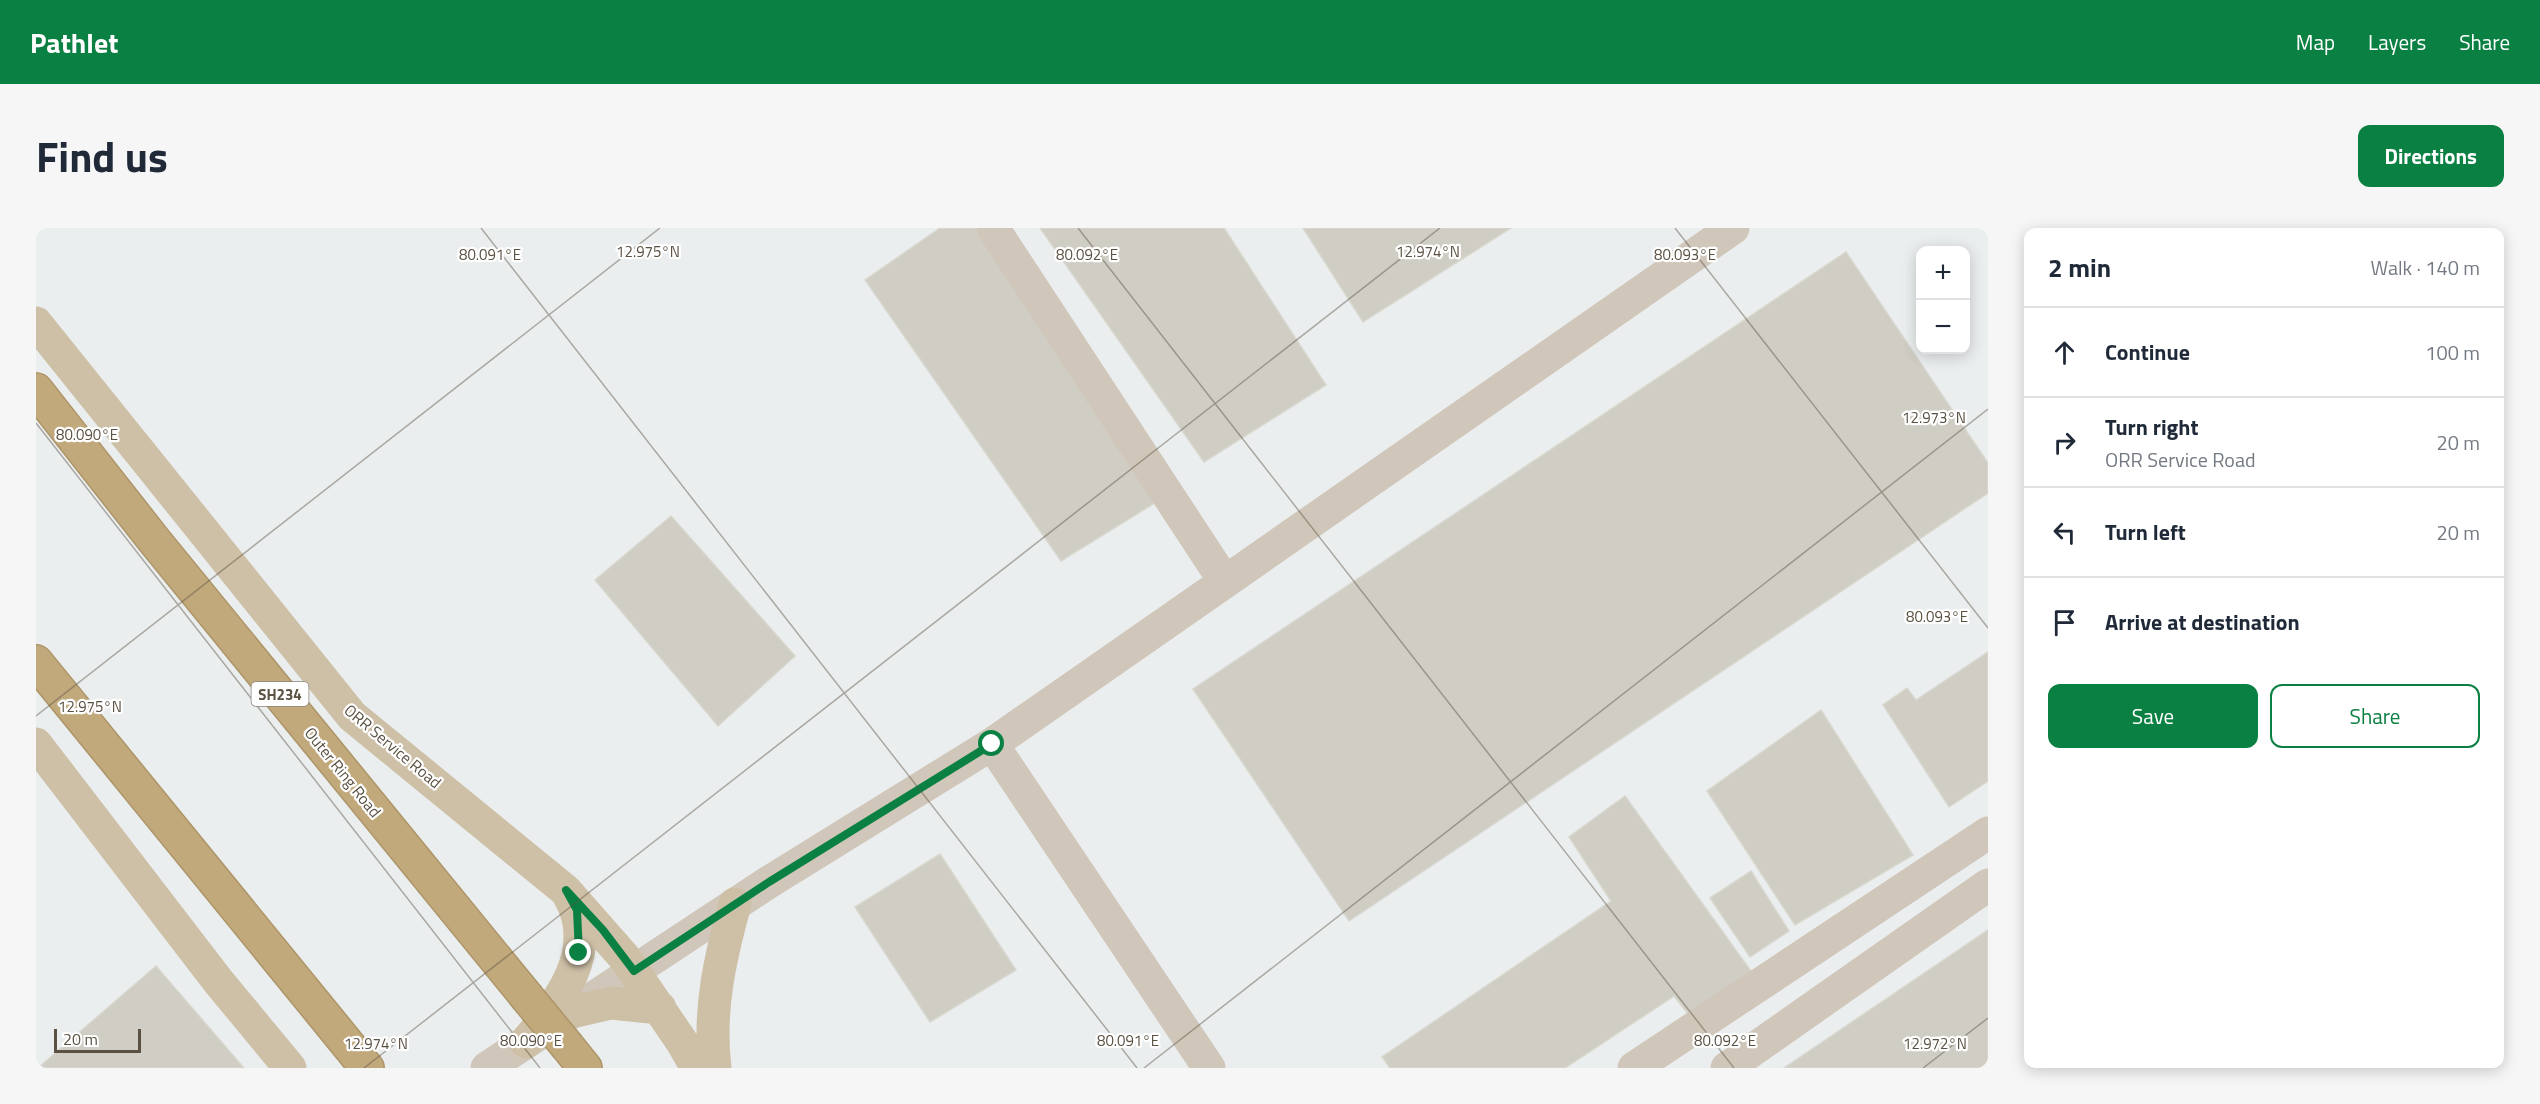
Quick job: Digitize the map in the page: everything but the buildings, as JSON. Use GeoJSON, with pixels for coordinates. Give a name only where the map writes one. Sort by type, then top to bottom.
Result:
{"type":"FeatureCollection","features":[{"type":"Feature","properties":{"kind":"highway","name":"Outer Ring Road"},"geometry":{"type":"LineString","coordinates":[[36,390],[153,539],[576,1057]]}},
{"type":"Feature","properties":{"kind":"highway"},"geometry":{"type":"LineString","coordinates":[[36,662],[367,1068]]}},
{"type":"Feature","properties":{"kind":"main road","name":"ORR Service Road"},"geometry":{"type":"LineString","coordinates":[[36,323],[352,716],[566,890],[603,930],[634,971],[697,1068]]}},
{"type":"Feature","properties":{"kind":"main road"},"geometry":{"type":"LineString","coordinates":[[36,744],[218,981],[290,1068]]}},
{"type":"Feature","properties":{"kind":"main road"},"geometry":{"type":"LineString","coordinates":[[526,1042],[563,996],[579,953],[577,910],[566,890]]}},
{"type":"Feature","properties":{"kind":"main road"},"geometry":{"type":"LineString","coordinates":[[715,1068],[712,1012],[722,953],[735,904]]}},
{"type":"Feature","properties":{"kind":"main road"},"geometry":{"type":"LineString","coordinates":[[572,1012],[611,1004],[660,1008]]}},
{"type":"Feature","properties":{"kind":"street"},"geometry":{"type":"LineString","coordinates":[[993,228],[1225,582]]}},
{"type":"Feature","properties":{"kind":"street"},"geometry":{"type":"LineString","coordinates":[[487,1068],[735,904],[992,744],[1733,228]]}},
{"type":"Feature","properties":{"kind":"street"},"geometry":{"type":"LineString","coordinates":[[992,744],[1209,1068]]}},
{"type":"Feature","properties":{"kind":"street"},"geometry":{"type":"LineString","coordinates":[[1634,1068],[1988,833]]}},
{"type":"Feature","properties":{"kind":"street"},"geometry":{"type":"LineString","coordinates":[[1705,1021],[1731,1065],[1988,885]]}},
{"type":"Feature","properties":{"kind":"route"},"geometry":{"type":"LineString","coordinates":[[579,953],[580,929],[577,910],[566,890],[603,930],[634,971],[769,882],[992,744]]}}]}
